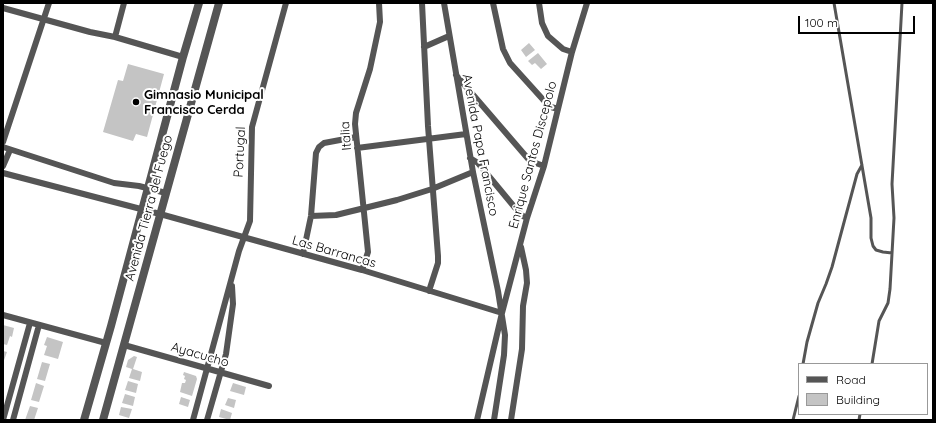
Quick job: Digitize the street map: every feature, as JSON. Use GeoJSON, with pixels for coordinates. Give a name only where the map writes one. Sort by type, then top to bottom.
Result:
{"type":"FeatureCollection","features":[{"type":"Feature","properties":{"kind":"street"},"geometry":{"type":"LineString","coordinates":[[3,142],[44,20],[48,3]]}},
{"type":"Feature","properties":{"kind":"street"},"geometry":{"type":"LineString","coordinates":[[115,37],[124,3]]}},
{"type":"Feature","properties":{"kind":"street","name":"Avenida Tierra del Fuego"},"geometry":{"type":"LineString","coordinates":[[84,420],[183,57],[200,3]]}},
{"type":"Feature","properties":{"kind":"street","name":"Avenida Tierra del Fuego"},"geometry":{"type":"LineString","coordinates":[[103,420],[219,3]]}},
{"type":"Feature","properties":{"kind":"street","name":"Portugal"},"geometry":{"type":"LineString","coordinates":[[193,420],[239,251],[250,221],[252,127],[286,3]]}},
{"type":"Feature","properties":{"kind":"street","name":"Italia"},"geometry":{"type":"LineString","coordinates":[[362,270],[368,252],[356,137],[356,113],[370,69],[380,22],[379,3]]}},
{"type":"Feature","properties":{"kind":"street"},"geometry":{"type":"LineString","coordinates":[[422,3],[432,189],[438,263],[429,291]]}},
{"type":"Feature","properties":{"kind":"street","name":"Avenida Papa Francisco"},"geometry":{"type":"LineString","coordinates":[[444,3],[470,158],[502,313]]}},
{"type":"Feature","properties":{"kind":"street"},"geometry":{"type":"LineString","coordinates":[[493,3],[503,49],[510,63],[547,104],[558,109]]}},
{"type":"Feature","properties":{"kind":"street"},"geometry":{"type":"LineString","coordinates":[[539,3],[542,23],[548,36],[563,49],[572,52]]}},
{"type":"Feature","properties":{"kind":"street","name":"Enrique Santos Discepolo"},"geometry":{"type":"LineString","coordinates":[[477,420],[502,313],[544,166],[572,52],[587,3]]}},
{"type":"Feature","properties":{"kind":"street"},"geometry":{"type":"LineString","coordinates":[[3,8],[44,20],[115,37],[183,57]]}},
{"type":"Feature","properties":{"kind":"street"},"geometry":{"type":"LineString","coordinates":[[424,47],[449,36]]}},
{"type":"Feature","properties":{"kind":"street"},"geometry":{"type":"LineString","coordinates":[[455,74],[530,161],[544,166]]}},
{"type":"Feature","properties":{"kind":"street"},"geometry":{"type":"LineString","coordinates":[[357,148],[466,134]]}},
{"type":"Feature","properties":{"kind":"street"},"geometry":{"type":"LineString","coordinates":[[303,254],[311,216],[316,153],[324,143],[356,137]]}},
{"type":"Feature","properties":{"kind":"street"},"geometry":{"type":"LineString","coordinates":[[3,148],[114,183],[147,188],[166,193]]}},
{"type":"Feature","properties":{"kind":"street"},"geometry":{"type":"LineString","coordinates":[[3,166],[10,150]]}},
{"type":"Feature","properties":{"kind":"street"},"geometry":{"type":"LineString","coordinates":[[470,158],[478,163],[521,215],[528,218]]}},
{"type":"Feature","properties":{"kind":"street"},"geometry":{"type":"LineString","coordinates":[[311,216],[336,215],[397,200],[432,189],[473,172]]}},
{"type":"Feature","properties":{"kind":"street","name":"Las Barrancas"},"geometry":{"type":"LineString","coordinates":[[3,173],[160,214],[362,270],[502,313]]}},
{"type":"Feature","properties":{"kind":"street"},"geometry":{"type":"LineString","coordinates":[[511,420],[522,349],[523,306],[527,284],[526,270],[520,246]]}},
{"type":"Feature","properties":{"kind":"street","name":"Portugal"},"geometry":{"type":"LineString","coordinates":[[208,420],[226,354],[233,304],[231,280]]}},
{"type":"Feature","properties":{"kind":"street"},"geometry":{"type":"LineString","coordinates":[[494,420],[505,343],[502,313]]}},
{"type":"Feature","properties":{"kind":"street"},"geometry":{"type":"LineString","coordinates":[[3,315],[106,343]]}},
{"type":"Feature","properties":{"kind":"street"},"geometry":{"type":"LineString","coordinates":[[3,420],[30,322]]}},
{"type":"Feature","properties":{"kind":"street"},"geometry":{"type":"LineString","coordinates":[[13,420],[39,325]]}},
{"type":"Feature","properties":{"kind":"street","name":"Ayacucho"},"geometry":{"type":"LineString","coordinates":[[124,345],[269,386]]}},
{"type":"Feature","properties":{"kind":"lane"},"geometry":{"type":"LineString","coordinates":[[834,3],[871,218],[871,238],[873,246],[876,250],[892,253]]}},
{"type":"Feature","properties":{"kind":"lane"},"geometry":{"type":"LineString","coordinates":[[872,363],[879,321],[888,302],[894,218],[892,184],[902,3]]}},
{"type":"Feature","properties":{"kind":"lane"},"geometry":{"type":"LineString","coordinates":[[803,363],[807,342],[818,303],[832,267],[857,174],[862,165]]}},
{"type":"Feature","properties":{"kind":"lane"},"geometry":{"type":"LineString","coordinates":[[793,420],[798,400]]}},
{"type":"Feature","properties":{"kind":"building"},"geometry":{"type":"Polygon","coordinates":[[[529,43],[535,50],[526,57],[521,50],[529,43]]]}},
{"type":"Feature","properties":{"kind":"building"},"geometry":{"type":"Polygon","coordinates":[[[538,53],[547,64],[541,69],[535,63],[532,65],[528,61],[538,53]]]}},
{"type":"Feature","properties":{"kind":"building"},"geometry":{"type":"Polygon","coordinates":[[[128,64],[164,74],[147,137],[136,134],[133,141],[103,132],[118,80],[123,81],[128,64]]]}},
{"type":"Feature","properties":{"kind":"building"},"geometry":{"type":"Polygon","coordinates":[[[3,325],[14,328],[12,337],[10,336],[7,345],[3,344],[3,325]]]}},
{"type":"Feature","properties":{"kind":"building"},"geometry":{"type":"Polygon","coordinates":[[[47,337],[63,342],[58,359],[44,355],[47,346],[44,345],[47,337]]]}},
{"type":"Feature","properties":{"kind":"building"},"geometry":{"type":"Polygon","coordinates":[[[3,351],[7,352],[3,363],[3,351]]]}},
{"type":"Feature","properties":{"kind":"building"},"geometry":{"type":"Polygon","coordinates":[[[134,356],[137,357],[133,369],[142,372],[140,381],[129,378],[132,369],[126,367],[128,360],[134,356]]]}},
{"type":"Feature","properties":{"kind":"building"},"geometry":{"type":"Polygon","coordinates":[[[42,362],[50,364],[45,381],[37,379],[42,362]]]}},
{"type":"Feature","properties":{"kind":"building"},"geometry":{"type":"Polygon","coordinates":[[[184,372],[196,376],[197,379],[192,396],[180,392],[182,383],[185,383],[186,380],[184,379],[185,376],[183,375],[184,372]]]}},
{"type":"Feature","properties":{"kind":"building"},"geometry":{"type":"Polygon","coordinates":[[[128,381],[138,384],[136,393],[125,390],[128,381]]]}},
{"type":"Feature","properties":{"kind":"building"},"geometry":{"type":"Polygon","coordinates":[[[36,383],[44,386],[39,402],[31,400],[36,383]]]}},
{"type":"Feature","properties":{"kind":"building"},"geometry":{"type":"Polygon","coordinates":[[[233,383],[246,387],[244,395],[230,391],[233,383]]]}},
{"type":"Feature","properties":{"kind":"building"},"geometry":{"type":"Polygon","coordinates":[[[125,394],[135,397],[133,406],[122,403],[125,394]]]}},
{"type":"Feature","properties":{"kind":"building"},"geometry":{"type":"Polygon","coordinates":[[[181,397],[190,400],[188,407],[179,404],[181,397]]]}},
{"type":"Feature","properties":{"kind":"building"},"geometry":{"type":"Polygon","coordinates":[[[228,398],[236,400],[234,408],[225,405],[228,398]]]}},
{"type":"Feature","properties":{"kind":"building"},"geometry":{"type":"Polygon","coordinates":[[[30,406],[38,408],[34,420],[25,420],[30,406]]]}},
{"type":"Feature","properties":{"kind":"building"},"geometry":{"type":"Polygon","coordinates":[[[121,407],[132,409],[129,418],[119,415],[121,407]]]}},
{"type":"Feature","properties":{"kind":"building"},"geometry":{"type":"Polygon","coordinates":[[[221,409],[232,413],[230,420],[219,417],[221,409]]]}},
{"type":"Feature","properties":{"kind":"place","name":"Gimnasio Municipal Francisco Cerda"},"geometry":{"type":"Point","coordinates":[136,102]}}]}
